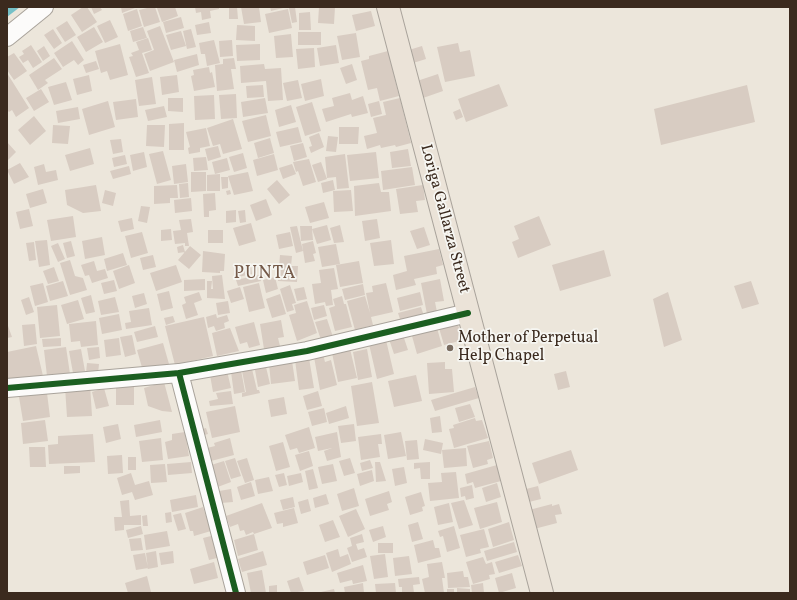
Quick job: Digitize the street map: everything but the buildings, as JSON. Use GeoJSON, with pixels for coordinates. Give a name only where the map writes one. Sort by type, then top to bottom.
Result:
{"type":"FeatureCollection","features":[{"type":"Feature","properties":{"kind":"main road","name":"Loriga Gallarza Street"},"geometry":{"type":"LineString","coordinates":[[388,7],[542,593]]}},
{"type":"Feature","properties":{"kind":"street"},"geometry":{"type":"LineString","coordinates":[[7,36],[44,7]]}},
{"type":"Feature","properties":{"kind":"street"},"geometry":{"type":"LineString","coordinates":[[7,388],[179,373],[307,351],[468,313]]}},
{"type":"Feature","properties":{"kind":"street"},"geometry":{"type":"LineString","coordinates":[[179,373],[236,593]]}},
{"type":"Feature","properties":{"kind":"water"},"geometry":{"type":"Polygon","coordinates":[[[7,7],[20,7],[7,17],[7,7]]]}},
{"type":"Feature","properties":{"kind":"cycle path"},"geometry":{"type":"LineString","coordinates":[[7,388],[179,373],[307,351],[468,313]]}},
{"type":"Feature","properties":{"kind":"cycle path"},"geometry":{"type":"LineString","coordinates":[[179,373],[236,593]]}},
{"type":"Feature","properties":{"kind":"place","name":"Mother of Perpetual Help Chapel"},"geometry":{"type":"Point","coordinates":[450,348]}},
{"type":"Feature","properties":{"kind":"district","name":"PUNTA"},"geometry":{"type":"Point","coordinates":[265,275]}}]}
